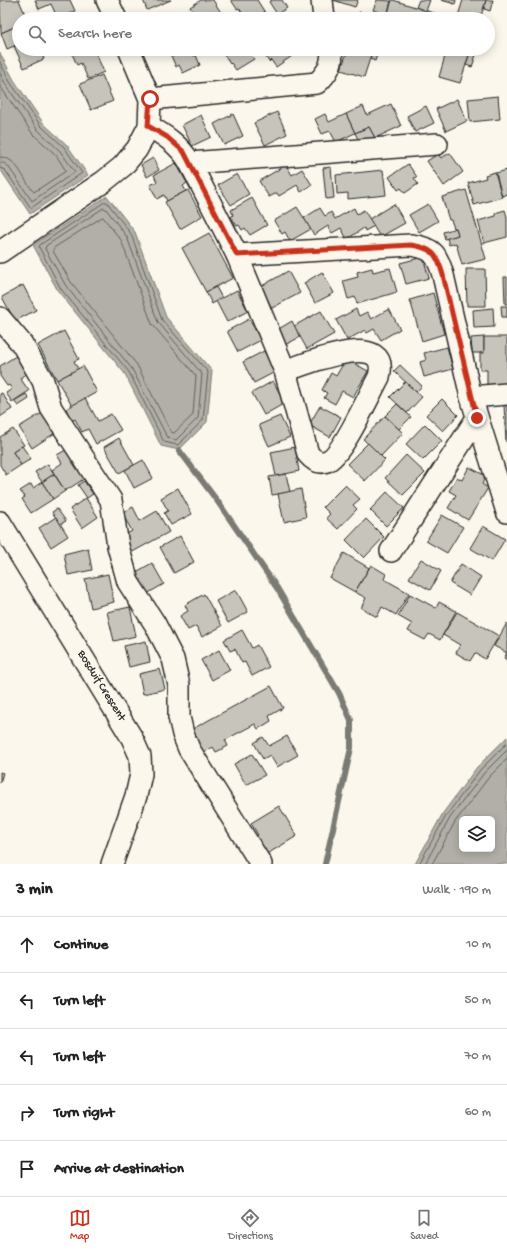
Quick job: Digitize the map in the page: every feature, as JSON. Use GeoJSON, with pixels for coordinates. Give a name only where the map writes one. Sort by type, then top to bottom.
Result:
{"type":"FeatureCollection","features":[{"type":"Feature","properties":{"kind":"street"},"geometry":{"type":"LineString","coordinates":[[108,0],[113,12]]}},
{"type":"Feature","properties":{"kind":"street"},"geometry":{"type":"LineString","coordinates":[[322,0],[323,12]]}},
{"type":"Feature","properties":{"kind":"street"},"geometry":{"type":"LineString","coordinates":[[0,252],[103,182],[123,166],[137,149],[148,126],[150,99],[132,56]]}},
{"type":"Feature","properties":{"kind":"street"},"geometry":{"type":"LineString","coordinates":[[150,99],[317,83],[327,74],[332,56]]}},
{"type":"Feature","properties":{"kind":"street"},"geometry":{"type":"LineString","coordinates":[[148,126],[176,144],[184,152],[190,163],[237,255],[285,371],[308,454],[312,460],[326,462],[332,458],[343,445],[379,377],[381,369],[379,361],[374,356],[366,352],[343,352],[323,357],[285,371]]}},
{"type":"Feature","properties":{"kind":"street"},"geometry":{"type":"LineString","coordinates":[[190,163],[437,144]]}},
{"type":"Feature","properties":{"kind":"street"},"geometry":{"type":"LineString","coordinates":[[237,255],[405,245],[424,247],[434,254],[440,264],[471,397],[507,512]]}},
{"type":"Feature","properties":{"kind":"street"},"geometry":{"type":"LineString","coordinates":[[0,318],[22,344],[43,381],[51,408],[111,500],[118,546],[128,582],[154,624],[173,659],[179,685],[179,717],[182,734],[261,864]]}},
{"type":"Feature","properties":{"kind":"street"},"geometry":{"type":"LineString","coordinates":[[471,397],[507,394]]}},
{"type":"Feature","properties":{"kind":"street"},"geometry":{"type":"LineString","coordinates":[[391,551],[477,418]]}},
{"type":"Feature","properties":{"kind":"street","name":"Bosduif Crescent"},"geometry":{"type":"LineString","coordinates":[[0,522],[132,738],[140,756],[141,774],[136,796],[112,864]]}},
{"type":"Feature","properties":{"kind":"water"},"geometry":{"type":"Polygon","coordinates":[[[0,53],[14,80],[44,124],[67,145],[88,175],[30,214],[0,169],[0,53]]]}},
{"type":"Feature","properties":{"kind":"water"},"geometry":{"type":"Polygon","coordinates":[[[107,196],[135,232],[166,317],[212,371],[207,422],[179,450],[161,446],[125,374],[58,291],[33,245],[107,196]]]}},
{"type":"Feature","properties":{"kind":"water"},"geometry":{"type":"Polygon","coordinates":[[[507,737],[507,864],[415,864],[443,813],[477,767],[507,737]]]}},
{"type":"Feature","properties":{"kind":"building"},"geometry":{"type":"Polygon","coordinates":[[[19,0],[24,12],[12,12],[12,28],[1,33],[0,1],[19,0]]]}},
{"type":"Feature","properties":{"kind":"building"},"geometry":{"type":"Polygon","coordinates":[[[35,0],[70,0],[75,11],[55,12],[51,4],[39,9],[35,0]]]}},
{"type":"Feature","properties":{"kind":"building"},"geometry":{"type":"Polygon","coordinates":[[[143,0],[171,0],[147,10],[143,0]]]}},
{"type":"Feature","properties":{"kind":"building"},"geometry":{"type":"Polygon","coordinates":[[[201,0],[213,0],[221,12],[193,12],[190,7],[201,0]]]}},
{"type":"Feature","properties":{"kind":"building"},"geometry":{"type":"Polygon","coordinates":[[[231,0],[257,0],[265,12],[242,12],[239,8],[237,9],[231,0]]]}},
{"type":"Feature","properties":{"kind":"building"},"geometry":{"type":"Polygon","coordinates":[[[272,0],[282,0],[287,8],[280,12],[276,12],[269,2],[272,0]]]}},
{"type":"Feature","properties":{"kind":"building"},"geometry":{"type":"Polygon","coordinates":[[[333,0],[358,0],[355,7],[333,0]]]}},
{"type":"Feature","properties":{"kind":"building"},"geometry":{"type":"Polygon","coordinates":[[[377,0],[391,1],[388,12],[379,12],[373,10],[377,0]]]}},
{"type":"Feature","properties":{"kind":"building"},"geometry":{"type":"Polygon","coordinates":[[[393,0],[431,12],[388,12],[393,0]]]}},
{"type":"Feature","properties":{"kind":"building"},"geometry":{"type":"Polygon","coordinates":[[[419,0],[430,0],[426,11],[416,7],[419,0]]]}},
{"type":"Feature","properties":{"kind":"building"},"geometry":{"type":"Polygon","coordinates":[[[441,0],[456,0],[455,4],[441,0]]]}},
{"type":"Feature","properties":{"kind":"building"},"geometry":{"type":"Polygon","coordinates":[[[463,0],[486,0],[482,12],[459,12],[463,0]]]}},
{"type":"Feature","properties":{"kind":"building"},"geometry":{"type":"Polygon","coordinates":[[[486,0],[493,0],[490,11],[484,9],[486,0]]]}},
{"type":"Feature","properties":{"kind":"building"},"geometry":{"type":"Polygon","coordinates":[[[12,28],[12,47],[7,49],[1,33],[12,28]]]}},
{"type":"Feature","properties":{"kind":"building"},"geometry":{"type":"Polygon","coordinates":[[[19,56],[43,56],[44,59],[24,68],[19,56]]]}},
{"type":"Feature","properties":{"kind":"building"},"geometry":{"type":"Polygon","coordinates":[[[73,56],[97,56],[104,72],[88,79],[81,63],[77,65],[73,56]]]}},
{"type":"Feature","properties":{"kind":"building"},"geometry":{"type":"Polygon","coordinates":[[[171,56],[196,56],[200,65],[183,73],[179,65],[176,67],[171,56]]]}},
{"type":"Feature","properties":{"kind":"building"},"geometry":{"type":"Polygon","coordinates":[[[225,56],[252,56],[254,59],[236,70],[231,63],[230,64],[225,56]]]}},
{"type":"Feature","properties":{"kind":"building"},"geometry":{"type":"Polygon","coordinates":[[[265,56],[292,56],[276,67],[271,60],[269,62],[265,56]]]}},
{"type":"Feature","properties":{"kind":"building"},"geometry":{"type":"Polygon","coordinates":[[[346,56],[371,56],[364,77],[341,70],[346,56]]]}},
{"type":"Feature","properties":{"kind":"building"},"geometry":{"type":"Polygon","coordinates":[[[371,56],[377,56],[375,61],[370,59],[371,56]]]}},
{"type":"Feature","properties":{"kind":"building"},"geometry":{"type":"Polygon","coordinates":[[[445,56],[469,56],[460,83],[439,77],[445,56]]]}},
{"type":"Feature","properties":{"kind":"building"},"geometry":{"type":"Polygon","coordinates":[[[469,56],[476,56],[472,67],[466,65],[469,56]]]}},
{"type":"Feature","properties":{"kind":"building"},"geometry":{"type":"Polygon","coordinates":[[[102,75],[113,101],[91,110],[80,84],[102,75]]]}},
{"type":"Feature","properties":{"kind":"building"},"geometry":{"type":"Polygon","coordinates":[[[498,96],[500,119],[470,122],[468,99],[498,96]]]}},
{"type":"Feature","properties":{"kind":"building"},"geometry":{"type":"Polygon","coordinates":[[[457,99],[467,121],[446,131],[436,109],[457,99]]]}},
{"type":"Feature","properties":{"kind":"building"},"geometry":{"type":"Polygon","coordinates":[[[391,104],[401,126],[375,138],[369,127],[355,133],[346,114],[363,106],[367,115],[391,104]]]}},
{"type":"Feature","properties":{"kind":"building"},"geometry":{"type":"Polygon","coordinates":[[[426,106],[434,123],[415,132],[407,116],[426,106]]]}},
{"type":"Feature","properties":{"kind":"building"},"geometry":{"type":"Polygon","coordinates":[[[277,112],[287,134],[265,145],[254,123],[277,112]]]}},
{"type":"Feature","properties":{"kind":"building"},"geometry":{"type":"Polygon","coordinates":[[[233,114],[243,136],[224,145],[214,124],[233,114]]]}},
{"type":"Feature","properties":{"kind":"building"},"geometry":{"type":"Polygon","coordinates":[[[325,114],[329,122],[346,114],[355,133],[336,142],[330,131],[322,134],[315,119],[325,114]]]}},
{"type":"Feature","properties":{"kind":"building"},"geometry":{"type":"Polygon","coordinates":[[[201,115],[211,137],[192,146],[182,125],[201,115]]]}},
{"type":"Feature","properties":{"kind":"building"},"geometry":{"type":"Polygon","coordinates":[[[369,127],[375,138],[361,145],[355,133],[369,127]]]}},
{"type":"Feature","properties":{"kind":"building"},"geometry":{"type":"Polygon","coordinates":[[[450,153],[463,172],[444,186],[427,161],[438,154],[441,158],[450,153]]]}},
{"type":"Feature","properties":{"kind":"building"},"geometry":{"type":"Polygon","coordinates":[[[153,158],[159,170],[147,177],[141,165],[153,158]]]}},
{"type":"Feature","properties":{"kind":"building"},"geometry":{"type":"Polygon","coordinates":[[[176,163],[187,183],[183,186],[186,191],[167,201],[164,195],[157,199],[150,185],[157,182],[154,175],[176,163]]]}},
{"type":"Feature","properties":{"kind":"building"},"geometry":{"type":"Polygon","coordinates":[[[408,164],[417,177],[414,178],[418,184],[405,193],[401,188],[398,190],[389,177],[408,164]]]}},
{"type":"Feature","properties":{"kind":"building"},"geometry":{"type":"Polygon","coordinates":[[[286,165],[292,175],[302,169],[312,185],[301,192],[297,185],[279,196],[277,193],[269,197],[259,181],[286,165]]]}},
{"type":"Feature","properties":{"kind":"building"},"geometry":{"type":"Polygon","coordinates":[[[331,167],[334,198],[326,199],[323,168],[331,167]]]}},
{"type":"Feature","properties":{"kind":"building"},"geometry":{"type":"Polygon","coordinates":[[[383,170],[386,195],[348,199],[348,193],[337,194],[336,175],[383,170]]]}},
{"type":"Feature","properties":{"kind":"building"},"geometry":{"type":"Polygon","coordinates":[[[507,170],[507,194],[502,196],[496,173],[507,170]]]}},
{"type":"Feature","properties":{"kind":"building"},"geometry":{"type":"Polygon","coordinates":[[[495,172],[502,197],[474,205],[468,183],[486,178],[485,175],[495,172]]]}},
{"type":"Feature","properties":{"kind":"building"},"geometry":{"type":"Polygon","coordinates":[[[237,174],[249,194],[231,205],[218,185],[237,174]]]}},
{"type":"Feature","properties":{"kind":"building"},"geometry":{"type":"Polygon","coordinates":[[[188,190],[202,216],[180,229],[165,202],[188,190]]]}},
{"type":"Feature","properties":{"kind":"building"},"geometry":{"type":"Polygon","coordinates":[[[466,190],[486,259],[462,265],[456,243],[449,245],[447,238],[458,235],[456,228],[454,228],[451,220],[449,220],[442,197],[466,190]]]}},
{"type":"Feature","properties":{"kind":"building"},"geometry":{"type":"Polygon","coordinates":[[[252,198],[267,225],[250,235],[245,228],[242,230],[239,225],[237,226],[231,217],[233,215],[231,210],[252,198]]]}},
{"type":"Feature","properties":{"kind":"building"},"geometry":{"type":"Polygon","coordinates":[[[394,204],[405,223],[380,237],[369,219],[394,204]]]}},
{"type":"Feature","properties":{"kind":"building"},"geometry":{"type":"Polygon","coordinates":[[[428,204],[438,221],[419,232],[409,215],[428,204]]]}},
{"type":"Feature","properties":{"kind":"building"},"geometry":{"type":"Polygon","coordinates":[[[297,207],[311,229],[290,241],[285,232],[282,234],[274,221],[297,207]]]}},
{"type":"Feature","properties":{"kind":"building"},"geometry":{"type":"Polygon","coordinates":[[[320,208],[325,216],[331,212],[335,219],[354,208],[357,214],[364,210],[374,226],[365,231],[364,228],[347,239],[341,228],[332,233],[328,226],[314,235],[304,218],[320,208]]]}},
{"type":"Feature","properties":{"kind":"building"},"geometry":{"type":"Polygon","coordinates":[[[505,210],[507,217],[507,237],[484,243],[478,221],[496,216],[495,213],[505,210]]]}},
{"type":"Feature","properties":{"kind":"building"},"geometry":{"type":"Polygon","coordinates":[[[456,228],[458,235],[445,239],[443,232],[456,228]]]}},
{"type":"Feature","properties":{"kind":"building"},"geometry":{"type":"Polygon","coordinates":[[[209,233],[233,278],[206,292],[182,248],[209,233]]]}},
{"type":"Feature","properties":{"kind":"building"},"geometry":{"type":"Polygon","coordinates":[[[423,257],[429,278],[406,284],[400,263],[423,257]]]}},
{"type":"Feature","properties":{"kind":"building"},"geometry":{"type":"Polygon","coordinates":[[[372,268],[373,272],[390,268],[397,292],[357,304],[355,297],[348,299],[343,281],[358,277],[357,272],[372,268]]]}},
{"type":"Feature","properties":{"kind":"building"},"geometry":{"type":"Polygon","coordinates":[[[466,269],[485,269],[486,306],[467,306],[466,269]]]}},
{"type":"Feature","properties":{"kind":"building"},"geometry":{"type":"Polygon","coordinates":[[[288,271],[300,293],[272,308],[260,287],[288,271]]]}},
{"type":"Feature","properties":{"kind":"building"},"geometry":{"type":"Polygon","coordinates":[[[322,272],[334,293],[315,303],[304,283],[322,272]]]}},
{"type":"Feature","properties":{"kind":"building"},"geometry":{"type":"Polygon","coordinates":[[[504,277],[507,277],[507,304],[505,304],[504,277]]]}},
{"type":"Feature","properties":{"kind":"building"},"geometry":{"type":"Polygon","coordinates":[[[23,285],[36,310],[15,321],[2,297],[23,285]]]}},
{"type":"Feature","properties":{"kind":"building"},"geometry":{"type":"Polygon","coordinates":[[[216,287],[222,298],[212,304],[206,292],[216,287]]]}},
{"type":"Feature","properties":{"kind":"building"},"geometry":{"type":"Polygon","coordinates":[[[237,290],[248,311],[227,322],[216,301],[237,290]]]}},
{"type":"Feature","properties":{"kind":"building"},"geometry":{"type":"Polygon","coordinates":[[[433,293],[444,334],[422,341],[410,300],[433,293]]]}},
{"type":"Feature","properties":{"kind":"building"},"geometry":{"type":"Polygon","coordinates":[[[501,306],[507,306],[507,317],[502,317],[501,306]]]}},
{"type":"Feature","properties":{"kind":"building"},"geometry":{"type":"Polygon","coordinates":[[[493,308],[494,327],[474,328],[473,310],[493,308]]]}},
{"type":"Feature","properties":{"kind":"building"},"geometry":{"type":"Polygon","coordinates":[[[356,309],[359,316],[367,312],[371,319],[389,309],[400,329],[381,340],[374,329],[367,333],[365,330],[347,340],[336,320],[356,309]]]}},
{"type":"Feature","properties":{"kind":"building"},"geometry":{"type":"Polygon","coordinates":[[[321,311],[334,334],[307,349],[294,326],[321,311]]]}},
{"type":"Feature","properties":{"kind":"building"},"geometry":{"type":"Polygon","coordinates":[[[249,319],[261,340],[238,352],[227,331],[249,319]]]}},
{"type":"Feature","properties":{"kind":"building"},"geometry":{"type":"Polygon","coordinates":[[[292,321],[300,337],[285,345],[277,330],[292,321]]]}},
{"type":"Feature","properties":{"kind":"building"},"geometry":{"type":"Polygon","coordinates":[[[64,331],[79,359],[74,361],[78,369],[57,380],[38,345],[64,331]]]}},
{"type":"Feature","properties":{"kind":"building"},"geometry":{"type":"Polygon","coordinates":[[[484,337],[484,353],[472,353],[471,338],[484,337]]]}},
{"type":"Feature","properties":{"kind":"building"},"geometry":{"type":"Polygon","coordinates":[[[484,337],[507,337],[507,386],[487,386],[487,370],[480,370],[480,353],[484,353],[484,337]]]}},
{"type":"Feature","properties":{"kind":"building"},"geometry":{"type":"Polygon","coordinates":[[[447,347],[453,369],[424,377],[420,362],[426,360],[424,353],[447,347]]]}},
{"type":"Feature","properties":{"kind":"building"},"geometry":{"type":"Polygon","coordinates":[[[264,351],[275,372],[254,383],[243,362],[264,351]]]}},
{"type":"Feature","properties":{"kind":"building"},"geometry":{"type":"Polygon","coordinates":[[[19,354],[30,371],[20,378],[29,391],[12,402],[6,393],[12,389],[9,385],[7,386],[0,376],[0,366],[19,354]]]}},
{"type":"Feature","properties":{"kind":"building"},"geometry":{"type":"Polygon","coordinates":[[[346,359],[368,371],[353,397],[342,391],[335,404],[324,398],[327,393],[322,390],[331,373],[336,376],[346,359]]]}},
{"type":"Feature","properties":{"kind":"building"},"geometry":{"type":"Polygon","coordinates":[[[400,365],[422,386],[416,392],[394,371],[400,365]]]}},
{"type":"Feature","properties":{"kind":"building"},"geometry":{"type":"Polygon","coordinates":[[[83,366],[97,392],[72,406],[57,380],[83,366]]]}},
{"type":"Feature","properties":{"kind":"building"},"geometry":{"type":"Polygon","coordinates":[[[273,381],[285,403],[264,415],[252,393],[273,381]]]}},
{"type":"Feature","properties":{"kind":"building"},"geometry":{"type":"Polygon","coordinates":[[[405,382],[422,397],[407,413],[390,397],[405,382]]]}},
{"type":"Feature","properties":{"kind":"building"},"geometry":{"type":"Polygon","coordinates":[[[2,393],[12,409],[0,417],[0,394],[2,393]]]}},
{"type":"Feature","properties":{"kind":"building"},"geometry":{"type":"Polygon","coordinates":[[[26,394],[29,399],[18,406],[14,401],[26,394]]]}},
{"type":"Feature","properties":{"kind":"building"},"geometry":{"type":"Polygon","coordinates":[[[85,398],[98,421],[111,414],[121,430],[96,444],[88,429],[82,432],[75,419],[72,421],[66,409],[85,398]]]}},
{"type":"Feature","properties":{"kind":"building"},"geometry":{"type":"Polygon","coordinates":[[[442,399],[458,415],[443,431],[426,415],[442,399]]]}},
{"type":"Feature","properties":{"kind":"building"},"geometry":{"type":"Polygon","coordinates":[[[397,404],[411,417],[399,429],[385,416],[397,404]]]}},
{"type":"Feature","properties":{"kind":"building"},"geometry":{"type":"Polygon","coordinates":[[[504,405],[507,405],[506,442],[504,405]]]}},
{"type":"Feature","properties":{"kind":"building"},"geometry":{"type":"Polygon","coordinates":[[[320,406],[341,417],[330,437],[309,425],[320,406]]]}},
{"type":"Feature","properties":{"kind":"building"},"geometry":{"type":"Polygon","coordinates":[[[42,413],[55,433],[32,448],[19,427],[42,413]]]}},
{"type":"Feature","properties":{"kind":"building"},"geometry":{"type":"Polygon","coordinates":[[[280,416],[290,437],[269,446],[259,425],[280,416]]]}},
{"type":"Feature","properties":{"kind":"building"},"geometry":{"type":"Polygon","coordinates":[[[385,416],[403,433],[381,456],[363,439],[385,416]]]}},
{"type":"Feature","properties":{"kind":"building"},"geometry":{"type":"Polygon","coordinates":[[[425,424],[442,441],[423,460],[406,444],[425,424]]]}},
{"type":"Feature","properties":{"kind":"building"},"geometry":{"type":"Polygon","coordinates":[[[13,429],[24,445],[13,452],[21,465],[6,475],[0,465],[0,437],[13,429]]]}},
{"type":"Feature","properties":{"kind":"building"},"geometry":{"type":"Polygon","coordinates":[[[119,438],[134,465],[119,473],[104,447],[119,438]]]}},
{"type":"Feature","properties":{"kind":"building"},"geometry":{"type":"Polygon","coordinates":[[[368,443],[385,460],[365,481],[347,464],[368,443]]]}},
{"type":"Feature","properties":{"kind":"building"},"geometry":{"type":"Polygon","coordinates":[[[22,446],[31,459],[21,465],[13,452],[22,446]]]}},
{"type":"Feature","properties":{"kind":"building"},"geometry":{"type":"Polygon","coordinates":[[[295,447],[299,471],[276,476],[271,452],[295,447]]]}},
{"type":"Feature","properties":{"kind":"building"},"geometry":{"type":"Polygon","coordinates":[[[69,448],[87,477],[65,491],[52,470],[62,463],[57,455],[69,448]]]}},
{"type":"Feature","properties":{"kind":"building"},"geometry":{"type":"Polygon","coordinates":[[[406,455],[425,473],[403,495],[385,478],[406,455]]]}},
{"type":"Feature","properties":{"kind":"building"},"geometry":{"type":"Polygon","coordinates":[[[143,460],[153,478],[134,488],[125,470],[143,460]]]}},
{"type":"Feature","properties":{"kind":"building"},"geometry":{"type":"Polygon","coordinates":[[[48,464],[54,474],[42,482],[35,472],[48,464]]]}},
{"type":"Feature","properties":{"kind":"building"},"geometry":{"type":"Polygon","coordinates":[[[469,467],[486,476],[482,484],[488,488],[468,520],[448,508],[456,495],[449,491],[457,477],[462,480],[469,467]]]}},
{"type":"Feature","properties":{"kind":"building"},"geometry":{"type":"Polygon","coordinates":[[[54,474],[65,491],[53,499],[42,482],[54,474]]]}},
{"type":"Feature","properties":{"kind":"building"},"geometry":{"type":"Polygon","coordinates":[[[286,474],[290,492],[272,495],[269,477],[286,474]]]}},
{"type":"Feature","properties":{"kind":"building"},"geometry":{"type":"Polygon","coordinates":[[[84,481],[93,494],[87,498],[78,485],[84,481]]]}},
{"type":"Feature","properties":{"kind":"building"},"geometry":{"type":"Polygon","coordinates":[[[42,482],[53,499],[31,513],[22,499],[25,497],[20,491],[31,484],[33,488],[42,482]]]}},
{"type":"Feature","properties":{"kind":"building"},"geometry":{"type":"Polygon","coordinates":[[[345,485],[360,499],[353,505],[357,509],[338,529],[326,518],[330,514],[323,507],[345,485]]]}},
{"type":"Feature","properties":{"kind":"building"},"geometry":{"type":"Polygon","coordinates":[[[178,488],[192,514],[171,525],[164,513],[168,511],[161,498],[178,488]]]}},
{"type":"Feature","properties":{"kind":"building"},"geometry":{"type":"Polygon","coordinates":[[[301,489],[306,517],[284,522],[278,494],[301,489]]]}},
{"type":"Feature","properties":{"kind":"building"},"geometry":{"type":"Polygon","coordinates":[[[387,492],[404,508],[386,526],[370,510],[387,492]]]}},
{"type":"Feature","properties":{"kind":"building"},"geometry":{"type":"Polygon","coordinates":[[[86,498],[98,517],[82,528],[70,509],[86,498]]]}},
{"type":"Feature","properties":{"kind":"building"},"geometry":{"type":"Polygon","coordinates":[[[133,507],[140,521],[157,511],[169,532],[127,555],[118,539],[132,531],[122,513],[133,507]]]}},
{"type":"Feature","properties":{"kind":"building"},"geometry":{"type":"Polygon","coordinates":[[[57,509],[66,521],[60,524],[52,512],[57,509]]]}},
{"type":"Feature","properties":{"kind":"building"},"geometry":{"type":"Polygon","coordinates":[[[442,515],[463,527],[447,553],[426,541],[442,515]]]}},
{"type":"Feature","properties":{"kind":"building"},"geometry":{"type":"Polygon","coordinates":[[[56,517],[68,536],[51,547],[39,528],[56,517]]]}},
{"type":"Feature","properties":{"kind":"building"},"geometry":{"type":"Polygon","coordinates":[[[366,519],[384,537],[364,558],[346,540],[366,519]]]}},
{"type":"Feature","properties":{"kind":"building"},"geometry":{"type":"Polygon","coordinates":[[[483,526],[505,539],[492,561],[470,548],[483,526]]]}},
{"type":"Feature","properties":{"kind":"building"},"geometry":{"type":"Polygon","coordinates":[[[180,536],[194,562],[174,573],[160,547],[180,536]]]}},
{"type":"Feature","properties":{"kind":"building"},"geometry":{"type":"Polygon","coordinates":[[[88,548],[92,570],[68,575],[64,554],[88,548]]]}},
{"type":"Feature","properties":{"kind":"building"},"geometry":{"type":"Polygon","coordinates":[[[344,553],[369,568],[355,592],[330,578],[344,553]]]}},
{"type":"Feature","properties":{"kind":"building"},"geometry":{"type":"Polygon","coordinates":[[[421,559],[441,571],[430,590],[409,578],[421,559]]]}},
{"type":"Feature","properties":{"kind":"building"},"geometry":{"type":"Polygon","coordinates":[[[152,563],[164,584],[143,596],[131,575],[152,563]]]}},
{"type":"Feature","properties":{"kind":"building"},"geometry":{"type":"Polygon","coordinates":[[[461,564],[481,577],[470,595],[450,583],[461,564]]]}},
{"type":"Feature","properties":{"kind":"building"},"geometry":{"type":"Polygon","coordinates":[[[371,565],[386,574],[384,579],[409,593],[396,615],[382,607],[377,617],[361,608],[366,598],[355,592],[371,565]]]}},
{"type":"Feature","properties":{"kind":"building"},"geometry":{"type":"Polygon","coordinates":[[[108,574],[114,602],[91,608],[85,579],[108,574]]]}},
{"type":"Feature","properties":{"kind":"building"},"geometry":{"type":"Polygon","coordinates":[[[236,590],[248,612],[228,623],[216,601],[236,590]]]}},
{"type":"Feature","properties":{"kind":"building"},"geometry":{"type":"Polygon","coordinates":[[[204,594],[222,626],[202,637],[196,626],[188,630],[180,616],[188,611],[185,605],[204,594]]]}},
{"type":"Feature","properties":{"kind":"building"},"geometry":{"type":"Polygon","coordinates":[[[410,594],[436,608],[439,602],[456,611],[440,640],[429,634],[425,640],[408,631],[412,624],[398,616],[410,594]]]}},
{"type":"Feature","properties":{"kind":"building"},"geometry":{"type":"Polygon","coordinates":[[[130,607],[136,636],[114,641],[107,612],[130,607]]]}},
{"type":"Feature","properties":{"kind":"building"},"geometry":{"type":"Polygon","coordinates":[[[457,612],[499,636],[485,659],[475,653],[470,661],[456,653],[460,645],[443,635],[457,612]]]}},
{"type":"Feature","properties":{"kind":"building"},"geometry":{"type":"Polygon","coordinates":[[[507,623],[507,653],[494,646],[507,623]]]}},
{"type":"Feature","properties":{"kind":"building"},"geometry":{"type":"Polygon","coordinates":[[[242,630],[252,648],[257,645],[269,667],[252,676],[245,662],[242,663],[235,649],[230,651],[224,640],[242,630]]]}},
{"type":"Feature","properties":{"kind":"building"},"geometry":{"type":"Polygon","coordinates":[[[146,641],[150,662],[129,667],[124,646],[146,641]]]}},
{"type":"Feature","properties":{"kind":"building"},"geometry":{"type":"Polygon","coordinates":[[[219,650],[230,670],[212,680],[201,660],[219,650]]]}},
{"type":"Feature","properties":{"kind":"building"},"geometry":{"type":"Polygon","coordinates":[[[507,653],[507,660],[504,658],[507,653]]]}},
{"type":"Feature","properties":{"kind":"building"},"geometry":{"type":"Polygon","coordinates":[[[160,669],[165,689],[143,694],[139,674],[160,669]]]}},
{"type":"Feature","properties":{"kind":"building"},"geometry":{"type":"Polygon","coordinates":[[[271,686],[283,708],[269,716],[271,721],[258,729],[255,724],[225,740],[228,746],[216,752],[213,747],[199,755],[187,732],[271,686]]]}},
{"type":"Feature","properties":{"kind":"building"},"geometry":{"type":"Polygon","coordinates":[[[287,736],[298,755],[277,767],[270,755],[263,759],[254,743],[263,737],[269,746],[287,736]]]}},
{"type":"Feature","properties":{"kind":"building"},"geometry":{"type":"Polygon","coordinates":[[[252,754],[265,775],[246,785],[234,764],[252,754]]]}},
{"type":"Feature","properties":{"kind":"building"},"geometry":{"type":"Polygon","coordinates":[[[0,772],[3,773],[0,783],[0,772]]]}},
{"type":"Feature","properties":{"kind":"building"},"geometry":{"type":"Polygon","coordinates":[[[279,806],[297,836],[262,857],[252,839],[258,835],[251,823],[279,806]]]}},
{"type":"Feature","properties":{"kind":"waterway"},"geometry":{"type":"LineString","coordinates":[[179,450],[218,502],[277,588],[339,693],[351,720],[351,748],[325,864]]}},
{"type":"Feature","properties":{"kind":"route"},"geometry":{"type":"LineString","coordinates":[[150,99],[148,126],[167,137],[184,152],[237,255],[411,245],[424,247],[434,254],[440,264],[443,275],[477,418]]}}]}
